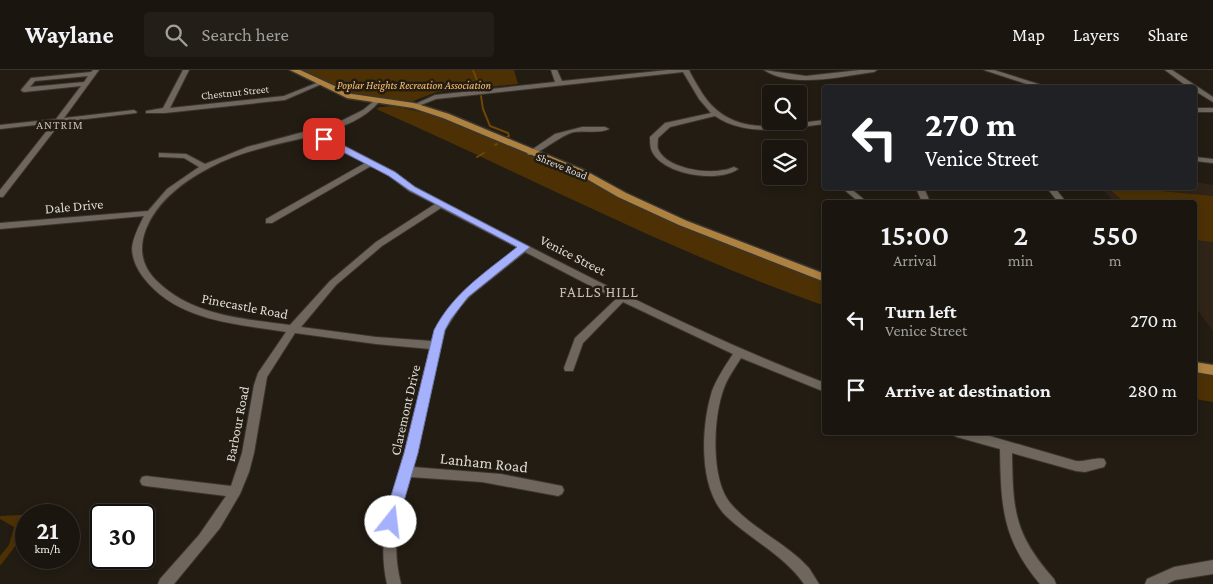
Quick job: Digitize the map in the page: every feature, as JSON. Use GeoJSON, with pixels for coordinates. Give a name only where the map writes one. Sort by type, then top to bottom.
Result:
{"type":"FeatureCollection","features":[{"type":"Feature","properties":{"kind":"main road","name":"Shreve Road"},"geometry":{"type":"LineString","coordinates":[[294,70],[345,95],[376,102],[414,106],[446,116],[531,153],[583,173],[622,195],[683,223],[822,277]]}},
{"type":"Feature","properties":{"kind":"main road"},"geometry":{"type":"LineString","coordinates":[[1197,367],[1213,370]]}},
{"type":"Feature","properties":{"kind":"street"},"geometry":{"type":"LineString","coordinates":[[165,111],[186,70]]}},
{"type":"Feature","properties":{"kind":"street"},"geometry":{"type":"LineString","coordinates":[[554,70],[559,83]]}},
{"type":"Feature","properties":{"kind":"street"},"geometry":{"type":"LineString","coordinates":[[414,106],[435,97],[648,72],[685,70],[715,114],[730,122],[757,128],[822,122]]}},
{"type":"Feature","properties":{"kind":"street"},"geometry":{"type":"LineString","coordinates":[[767,70],[787,77],[799,78],[874,70]]}},
{"type":"Feature","properties":{"kind":"street"},"geometry":{"type":"LineString","coordinates":[[987,70],[1038,85]]}},
{"type":"Feature","properties":{"kind":"street"},"geometry":{"type":"LineString","coordinates":[[1168,70],[1190,85]]}},
{"type":"Feature","properties":{"kind":"street"},"geometry":{"type":"LineString","coordinates":[[0,195],[95,72]]}},
{"type":"Feature","properties":{"kind":"street"},"geometry":{"type":"LineString","coordinates":[[86,84],[24,90],[32,80],[95,72]]}},
{"type":"Feature","properties":{"kind":"street","name":"Chestnut Street"},"geometry":{"type":"LineString","coordinates":[[148,112],[285,98],[321,83]]}},
{"type":"Feature","properties":{"kind":"street"},"geometry":{"type":"LineString","coordinates":[[1197,89],[1213,100]]}},
{"type":"Feature","properties":{"kind":"street","name":"Pinecastle Road"},"geometry":{"type":"LineString","coordinates":[[376,102],[356,117],[316,131],[251,148],[205,166],[175,186],[158,202],[150,213],[138,240],[137,255],[143,270],[159,290],[177,302],[208,314],[372,341],[435,345]]}},
{"type":"Feature","properties":{"kind":"street"},"geometry":{"type":"LineString","coordinates":[[1197,110],[1213,110]]}},
{"type":"Feature","properties":{"kind":"street"},"geometry":{"type":"LineString","coordinates":[[0,127],[134,112]]}},
{"type":"Feature","properties":{"kind":"street"},"geometry":{"type":"LineString","coordinates":[[715,114],[668,125],[654,137],[653,146],[656,152],[666,161],[686,171],[713,175],[727,173],[734,169]]}},
{"type":"Feature","properties":{"kind":"street"},"geometry":{"type":"LineString","coordinates":[[531,153],[556,135],[570,130],[605,129]]}},
{"type":"Feature","properties":{"kind":"street","name":"Venice Street"},"geometry":{"type":"LineString","coordinates":[[316,131],[324,139],[392,174],[441,204],[622,298],[739,354],[822,387]]}},
{"type":"Feature","properties":{"kind":"street"},"geometry":{"type":"LineString","coordinates":[[162,155],[186,156],[205,166]]}},
{"type":"Feature","properties":{"kind":"street"},"geometry":{"type":"LineString","coordinates":[[1197,159],[1213,161]]}},
{"type":"Feature","properties":{"kind":"street"},"geometry":{"type":"LineString","coordinates":[[268,221],[372,163]]}},
{"type":"Feature","properties":{"kind":"street"},"geometry":{"type":"LineString","coordinates":[[848,190],[861,200]]}},
{"type":"Feature","properties":{"kind":"street"},"geometry":{"type":"LineString","coordinates":[[1053,190],[1060,200]]}},
{"type":"Feature","properties":{"kind":"street","name":"Barbour Road"},"geometry":{"type":"LineString","coordinates":[[165,584],[213,528],[234,492],[248,454],[258,385],[293,329],[333,283],[363,256],[441,204]]}},
{"type":"Feature","properties":{"kind":"street","name":"Dale Drive"},"geometry":{"type":"LineString","coordinates":[[0,226],[150,213]]}},
{"type":"Feature","properties":{"kind":"street","name":"Claremont Drive"},"geometry":{"type":"LineString","coordinates":[[394,584],[388,558],[391,522],[440,330],[446,317],[460,300],[524,247]]}},
{"type":"Feature","properties":{"kind":"street"},"geometry":{"type":"LineString","coordinates":[[569,368],[579,341],[622,298]]}},
{"type":"Feature","properties":{"kind":"street"},"geometry":{"type":"LineString","coordinates":[[739,354],[724,377],[714,406],[711,461],[713,482],[721,500],[735,516],[795,561],[812,584]]}},
{"type":"Feature","properties":{"kind":"street"},"geometry":{"type":"LineString","coordinates":[[968,435],[1076,466],[1085,467],[1100,463]]}},
{"type":"Feature","properties":{"kind":"street"},"geometry":{"type":"LineString","coordinates":[[1006,447],[1007,508],[1012,528],[1027,558],[1049,584]]}},
{"type":"Feature","properties":{"kind":"street","name":"Lanham Road"},"geometry":{"type":"LineString","coordinates":[[405,472],[478,477],[528,483],[558,490]]}},
{"type":"Feature","properties":{"kind":"street"},"geometry":{"type":"LineString","coordinates":[[146,482],[234,492]]}},
{"type":"Feature","properties":{"kind":"street"},"geometry":{"type":"LineString","coordinates":[[1152,584],[1174,574],[1213,567]]}},
{"type":"Feature","properties":{"kind":"shaded area"},"geometry":{"type":"Polygon","coordinates":[[[1197,182],[1213,185],[1213,331],[1197,310],[1197,200],[1112,200],[1104,190],[1197,190],[1197,182]]]}},
{"type":"Feature","properties":{"kind":"green space","name":"Poplar Heights Recreation Association"},"geometry":{"type":"Polygon","coordinates":[[[298,70],[514,70],[518,84],[437,92],[413,101],[376,99],[348,92],[298,70]]]}},
{"type":"Feature","properties":{"kind":"green space"},"geometry":{"type":"Polygon","coordinates":[[[393,106],[439,116],[528,154],[569,169],[696,231],[822,280],[822,305],[711,262],[599,212],[376,109],[393,106]]]}},
{"type":"Feature","properties":{"kind":"green space"},"geometry":{"type":"Polygon","coordinates":[[[1110,190],[1150,190],[1213,196],[1213,242],[1197,240],[1197,200],[1122,200],[1110,190]]]}},
{"type":"Feature","properties":{"kind":"green space"},"geometry":{"type":"Polygon","coordinates":[[[1197,371],[1213,374],[1213,402],[1197,399],[1197,371]]]}},
{"type":"Feature","properties":{"kind":"green space"},"geometry":{"type":"Polygon","coordinates":[[[15,515],[15,546],[0,566],[0,556],[9,545],[14,527],[0,519],[0,516],[15,515]]]}},
{"type":"Feature","properties":{"kind":"waterway"},"geometry":{"type":"LineString","coordinates":[[473,70],[480,88]]}},
{"type":"Feature","properties":{"kind":"waterway"},"geometry":{"type":"LineString","coordinates":[[481,96],[483,109],[490,126],[508,133],[509,136],[505,138]]}},
{"type":"Feature","properties":{"kind":"waterway"},"geometry":{"type":"LineString","coordinates":[[477,157],[484,153]]}},
{"type":"Feature","properties":{"kind":"district","name":"ANTRIM"},"geometry":{"type":"Point","coordinates":[60,125]}},
{"type":"Feature","properties":{"kind":"district","name":"FALLS HILL"},"geometry":{"type":"Point","coordinates":[599,292]}},
{"type":"Feature","properties":{"kind":"route"},"geometry":{"type":"LineString","coordinates":[[324,139],[392,174],[404,184],[524,247],[464,295],[446,317],[432,358],[411,453],[391,522]]}}]}
